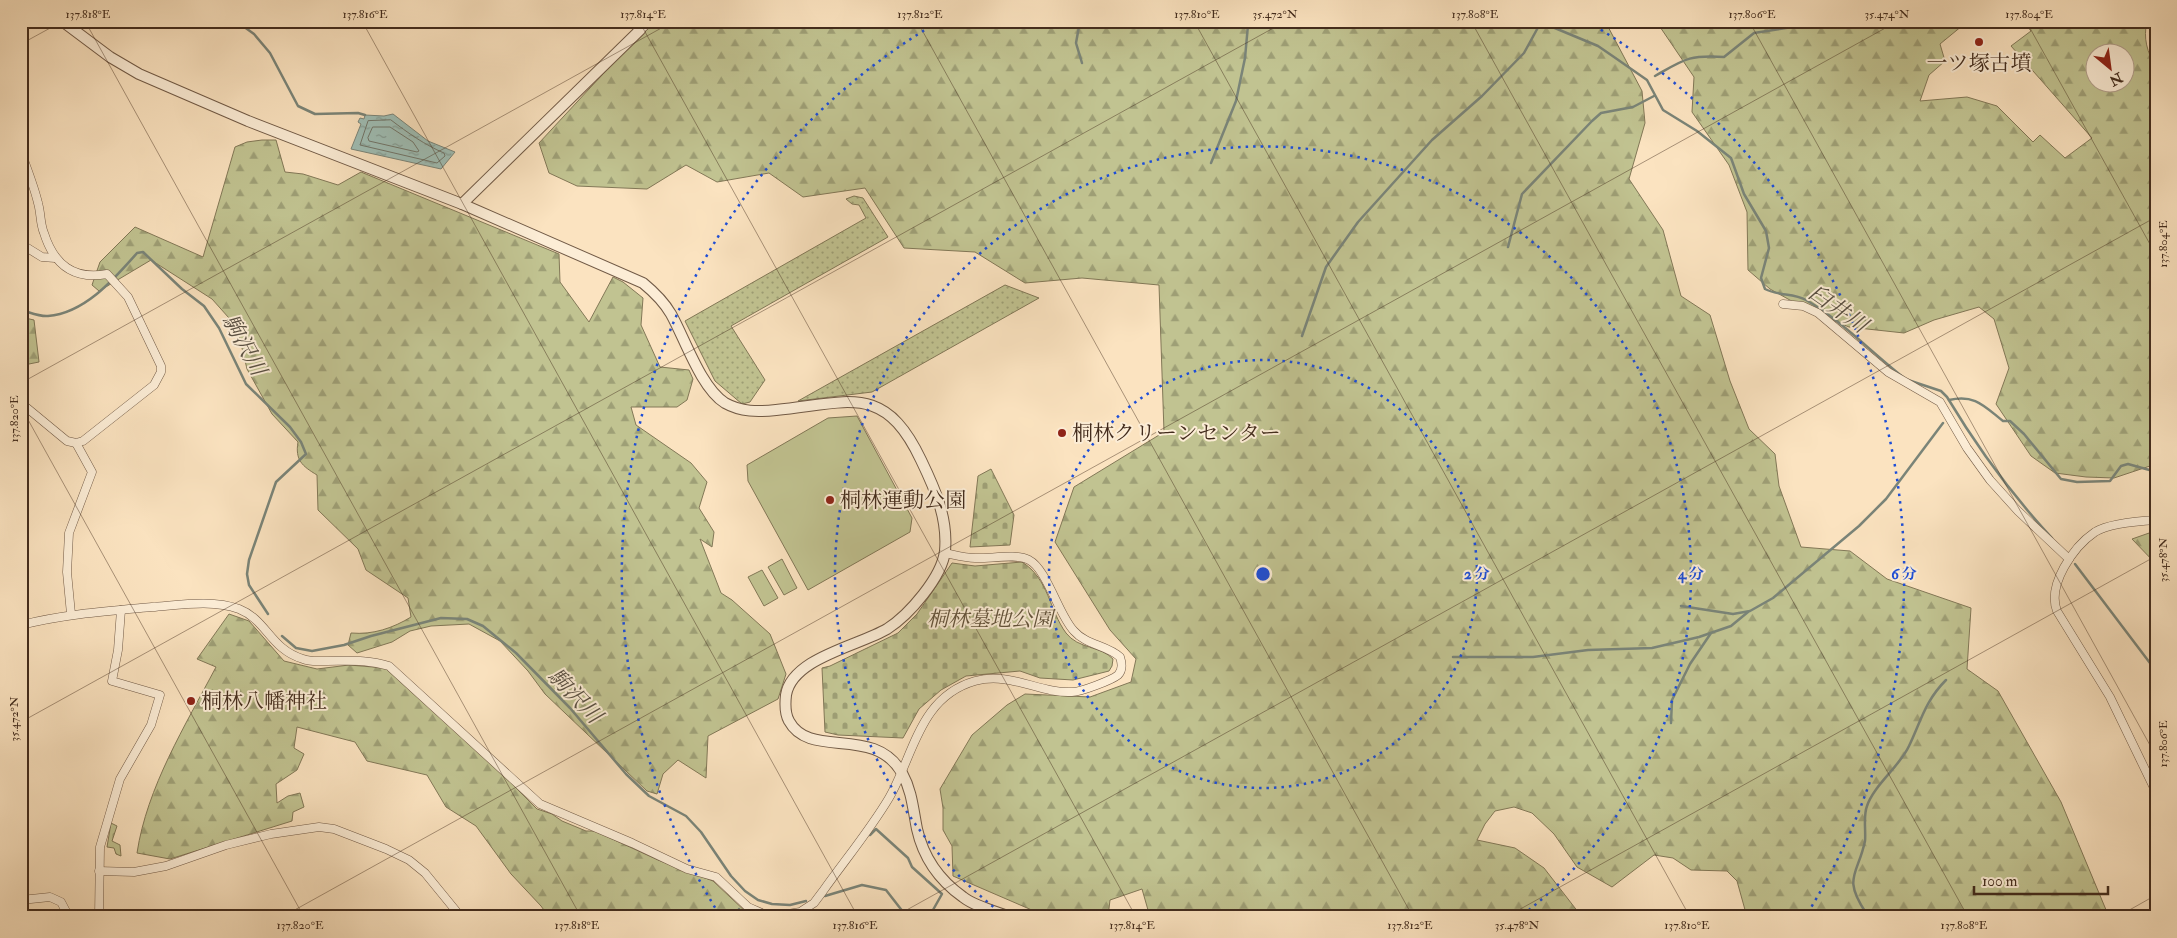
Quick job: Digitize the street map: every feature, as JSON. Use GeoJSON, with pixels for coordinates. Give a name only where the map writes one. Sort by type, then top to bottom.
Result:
{"type":"FeatureCollection","features":[{"type":"Feature","properties":{"kind":"street"},"geometry":{"type":"LineString","coordinates":[[62,21],[110,57],[138,74],[248,120],[462,204],[643,283],[657,295],[670,312],[710,390],[724,402],[735,408],[756,412],[857,401],[874,405],[892,416],[908,437],[933,488],[943,516],[945,553],[927,590],[912,609],[890,627],[871,638],[807,666],[790,681],[786,692],[788,720],[800,734],[820,741],[872,747],[885,754],[901,770],[910,790],[923,852],[932,865],[964,898],[1011,917]]}},
{"type":"Feature","properties":{"kind":"street"},"geometry":{"type":"LineString","coordinates":[[462,204],[637,26],[651,21]]}},
{"type":"Feature","properties":{"kind":"street"},"geometry":{"type":"LineString","coordinates":[[2156,33],[2154,43],[2156,53]]}},
{"type":"Feature","properties":{"kind":"street"},"geometry":{"type":"LineString","coordinates":[[21,152],[38,203],[43,232],[55,258],[72,272],[90,277],[107,274],[128,297],[161,366],[161,372],[154,385],[82,441],[76,443],[67,441],[21,403]]}},
{"type":"Feature","properties":{"kind":"street"},"geometry":{"type":"LineString","coordinates":[[21,244],[42,257],[55,258]]}},
{"type":"Feature","properties":{"kind":"street"},"geometry":{"type":"LineString","coordinates":[[1783,304],[1803,306],[1818,313],[1888,372],[1940,402],[1967,448],[1990,480],[2018,511],[2069,559]]}},
{"type":"Feature","properties":{"kind":"street"},"geometry":{"type":"LineString","coordinates":[[71,614],[67,572],[69,533],[92,472],[76,443]]}},
{"type":"Feature","properties":{"kind":"street"},"geometry":{"type":"LineString","coordinates":[[2156,520],[2130,522],[2096,532],[2069,559],[2056,583],[2053,602],[2110,698],[2156,792]]}},
{"type":"Feature","properties":{"kind":"street"},"geometry":{"type":"LineString","coordinates":[[21,625],[71,614],[184,604],[225,604],[240,609],[256,618],[279,647],[290,655],[306,660],[375,661],[389,666],[540,804],[688,869],[716,877],[748,907],[764,914],[782,915],[800,912],[814,903],[889,798],[915,737],[929,713],[945,696],[976,681],[990,679],[1017,681],[1074,692],[1111,679],[1122,670],[1120,657],[1112,650],[1085,640],[1073,631],[1039,570],[1029,560],[1017,557],[973,558],[945,553]]}},
{"type":"Feature","properties":{"kind":"street"},"geometry":{"type":"LineString","coordinates":[[99,917],[100,847],[120,779],[150,725],[160,695],[112,681],[118,650],[121,610]]}},
{"type":"Feature","properties":{"kind":"street"},"geometry":{"type":"LineString","coordinates":[[99,871],[134,872],[166,866],[226,846],[271,834],[319,827],[334,829],[409,860],[424,873],[461,917]]}},
{"type":"Feature","properties":{"kind":"street"},"geometry":{"type":"LineString","coordinates":[[21,900],[50,897],[61,902],[69,917]]}},
{"type":"Feature","properties":{"kind":"green space"},"geometry":{"type":"Polygon","coordinates":[[[660,21],[1605,21],[1642,91],[1645,123],[1629,179],[1663,230],[1681,296],[1710,315],[1730,381],[1749,429],[1775,454],[1779,486],[1801,547],[1850,551],[1887,579],[1971,608],[1967,669],[1998,691],[2061,802],[2109,917],[1747,917],[1737,881],[1727,871],[1691,870],[1673,858],[1654,855],[1612,887],[1577,867],[1554,834],[1532,813],[1514,807],[1495,811],[1485,824],[1477,840],[1515,848],[1544,868],[1582,917],[1150,917],[1142,889],[1110,900],[1108,917],[1048,917],[953,876],[952,846],[943,830],[943,808],[940,789],[972,735],[1007,705],[1025,694],[1090,697],[1131,682],[1136,659],[1110,630],[1055,542],[1074,487],[1164,432],[1159,285],[1082,278],[1025,283],[975,252],[904,248],[865,188],[803,197],[769,173],[717,182],[686,165],[647,189],[577,186],[549,173],[539,143],[640,34],[660,21]]]}},
{"type":"Feature","properties":{"kind":"green space"},"geometry":{"type":"Polygon","coordinates":[[[1656,21],[1968,21],[1940,44],[1945,61],[1929,75],[1920,101],[1967,97],[1997,106],[2033,142],[2040,135],[2065,158],[2092,138],[2011,46],[2031,31],[2023,21],[2147,21],[2145,34],[2147,45],[2156,68],[2156,464],[2114,478],[2086,477],[2055,473],[2031,456],[1996,404],[2009,368],[1994,319],[1979,307],[1934,320],[1904,333],[1849,327],[1806,309],[1770,289],[1748,270],[1747,212],[1729,165],[1692,112],[1694,77],[1656,21]]]}},
{"type":"Feature","properties":{"kind":"green space"},"geometry":{"type":"Polygon","coordinates":[[[276,140],[285,172],[303,174],[338,185],[361,172],[559,254],[560,282],[589,322],[613,277],[623,282],[643,298],[641,325],[660,367],[689,370],[693,379],[687,400],[677,407],[631,407],[636,425],[691,463],[707,482],[699,508],[714,532],[712,547],[700,539],[721,593],[732,600],[770,634],[786,674],[778,699],[708,736],[706,778],[678,760],[663,774],[657,794],[647,791],[545,694],[528,671],[500,641],[469,624],[431,626],[410,631],[392,642],[357,653],[348,645],[351,633],[367,633],[382,630],[411,617],[408,598],[366,570],[358,549],[318,510],[317,475],[307,469],[301,462],[297,448],[298,442],[272,414],[247,369],[237,327],[212,299],[151,260],[99,291],[92,285],[100,262],[135,227],[203,257],[235,147],[247,142],[276,140]]]}},
{"type":"Feature","properties":{"kind":"green space"},"geometry":{"type":"Polygon","coordinates":[[[854,196],[863,198],[888,237],[731,326],[765,380],[750,402],[742,404],[715,381],[685,321],[866,218],[859,205],[852,204],[846,199],[854,196]]]}},
{"type":"Feature","properties":{"kind":"green space"},"geometry":{"type":"Polygon","coordinates":[[[1005,285],[1039,298],[872,392],[798,401],[1005,285]]]}},
{"type":"Feature","properties":{"kind":"green space"},"geometry":{"type":"Polygon","coordinates":[[[21,317],[34,320],[39,362],[24,365],[21,362],[21,317]]]}},
{"type":"Feature","properties":{"kind":"green space","name":"桐林運動公園"},"geometry":{"type":"Polygon","coordinates":[[[857,416],[912,518],[910,532],[808,590],[748,481],[747,465],[828,418],[857,416]]]}},
{"type":"Feature","properties":{"kind":"green space"},"geometry":{"type":"Polygon","coordinates":[[[991,469],[1014,515],[1010,545],[970,547],[978,476],[991,469]]]}},
{"type":"Feature","properties":{"kind":"green space"},"geometry":{"type":"Polygon","coordinates":[[[2152,532],[2156,533],[2156,564],[2132,539],[2152,532]]]}},
{"type":"Feature","properties":{"kind":"green space"},"geometry":{"type":"Polygon","coordinates":[[[782,559],[797,588],[784,595],[768,567],[782,559]]]}},
{"type":"Feature","properties":{"kind":"green space","name":"桐林墓地公園"},"geometry":{"type":"Polygon","coordinates":[[[1022,562],[1038,577],[1066,633],[1077,642],[1102,652],[1113,659],[1109,671],[1073,680],[1040,678],[1020,671],[966,676],[941,690],[919,709],[903,738],[838,735],[825,732],[822,668],[830,666],[898,633],[917,614],[952,563],[975,566],[1022,562]]]}},
{"type":"Feature","properties":{"kind":"green space"},"geometry":{"type":"Polygon","coordinates":[[[762,570],[778,598],[764,606],[748,577],[762,570]]]}},
{"type":"Feature","properties":{"kind":"green space"},"geometry":{"type":"Polygon","coordinates":[[[229,614],[249,621],[284,661],[317,669],[349,665],[385,668],[503,775],[537,809],[552,814],[562,821],[586,831],[595,831],[658,860],[713,881],[747,913],[761,917],[549,917],[511,874],[476,826],[446,807],[427,775],[367,761],[355,742],[297,727],[294,748],[304,754],[297,770],[276,784],[277,803],[288,796],[300,793],[304,807],[293,812],[292,821],[170,859],[137,853],[149,804],[158,781],[180,734],[216,667],[197,659],[229,614]]]}},
{"type":"Feature","properties":{"kind":"green space"},"geometry":{"type":"Polygon","coordinates":[[[111,823],[117,826],[112,841],[120,845],[121,856],[116,854],[114,848],[107,847],[111,823]]]}},
{"type":"Feature","properties":{"kind":"water"},"geometry":{"type":"Polygon","coordinates":[[[393,114],[428,141],[455,152],[441,169],[351,149],[361,124],[358,122],[360,118],[364,119],[365,115],[384,116],[393,114]]]}},
{"type":"Feature","properties":{"kind":"waterway"},"geometry":{"type":"LineString","coordinates":[[85,21],[96,24],[116,21]]}},
{"type":"Feature","properties":{"kind":"waterway"},"geometry":{"type":"LineString","coordinates":[[236,21],[254,34],[270,53],[298,106],[315,114],[358,113],[365,115]]}},
{"type":"Feature","properties":{"kind":"waterway"},"geometry":{"type":"LineString","coordinates":[[1080,21],[1076,43],[1082,63]]}},
{"type":"Feature","properties":{"kind":"waterway"},"geometry":{"type":"LineString","coordinates":[[1211,163],[1236,101],[1245,58],[1248,25],[1246,21]]}},
{"type":"Feature","properties":{"kind":"waterway","name":"臼井川"},"geometry":{"type":"LineString","coordinates":[[1538,21],[1598,46],[1647,80],[1663,110],[1697,131],[1731,158],[1744,194],[1766,231],[1769,248],[1761,278],[1765,289],[1801,298],[1819,308],[1903,377]]}},
{"type":"Feature","properties":{"kind":"waterway"},"geometry":{"type":"LineString","coordinates":[[1655,76],[1687,59],[1724,57],[1754,33],[1811,24],[1816,21]]}},
{"type":"Feature","properties":{"kind":"waterway"},"geometry":{"type":"LineString","coordinates":[[1302,336],[1326,267],[1358,222],[1432,140],[1482,96],[1524,53],[1541,22]]}},
{"type":"Feature","properties":{"kind":"waterway"},"geometry":{"type":"LineString","coordinates":[[1508,247],[1522,194],[1592,121],[1601,113],[1633,107],[1654,96]]}},
{"type":"Feature","properties":{"kind":"waterway","name":"駒沢川"},"geometry":{"type":"LineString","coordinates":[[21,310],[48,316],[74,309],[98,293],[137,253],[143,252],[182,289],[204,306],[219,328],[246,384],[290,427],[301,442],[306,454],[276,482],[249,560],[247,574],[249,585],[268,614]]}},
{"type":"Feature","properties":{"kind":"waterway","name":"臼井川"},"geometry":{"type":"LineString","coordinates":[[1908,380],[1941,391],[1947,397],[1970,434],[1996,470],[2052,538]]}},
{"type":"Feature","properties":{"kind":"waterway"},"geometry":{"type":"LineString","coordinates":[[1949,400],[1973,400],[2003,421],[2010,421],[2024,434],[2061,479],[2077,482],[2110,481],[2121,466],[2128,464],[2153,471],[2156,470]]}},
{"type":"Feature","properties":{"kind":"waterway"},"geometry":{"type":"LineString","coordinates":[[1681,606],[1733,614],[1750,611],[1773,598],[1859,526],[1886,499],[1943,423]]}},
{"type":"Feature","properties":{"kind":"waterway","name":"臼井川"},"geometry":{"type":"LineString","coordinates":[[2075,564],[2156,671]]}},
{"type":"Feature","properties":{"kind":"waterway"},"geometry":{"type":"LineString","coordinates":[[1453,657],[1533,657],[1588,650],[1652,648],[1699,637],[1731,626],[1748,612]]}},
{"type":"Feature","properties":{"kind":"waterway","name":"駒沢川"},"geometry":{"type":"LineString","coordinates":[[282,636],[296,648],[312,651],[344,645],[441,618],[467,619],[483,626],[516,653],[570,708],[626,774],[649,796],[686,816],[701,832],[731,876],[745,891],[758,900],[772,904],[790,905],[806,901]]}},
{"type":"Feature","properties":{"kind":"waterway"},"geometry":{"type":"LineString","coordinates":[[1671,723],[1672,700],[1690,664],[1711,633]]}},
{"type":"Feature","properties":{"kind":"waterway"},"geometry":{"type":"LineString","coordinates":[[1866,913],[1859,901],[1853,883],[1865,841],[1867,806],[1875,791],[1900,761],[1909,746],[1924,711],[1946,680]]}},
{"type":"Feature","properties":{"kind":"waterway"},"geometry":{"type":"LineString","coordinates":[[870,835],[876,829],[908,858],[912,867],[942,894],[929,917]]}},
{"type":"Feature","properties":{"kind":"waterway","name":"駒沢川"},"geometry":{"type":"LineString","coordinates":[[825,896],[862,885],[886,890],[907,917]]}},
{"type":"Feature","properties":{"kind":"waterway"},"geometry":{"type":"LineString","coordinates":[[737,917],[739,909]]}},
{"type":"Feature","properties":{"kind":"place","name":"一ツ塚古墳"},"geometry":{"type":"Point","coordinates":[1979,42]}},
{"type":"Feature","properties":{"kind":"place","name":"桐林クリーンセンター"},"geometry":{"type":"Point","coordinates":[1062,433]}},
{"type":"Feature","properties":{"kind":"place","name":"桐林運動公園"},"geometry":{"type":"Point","coordinates":[830,500]}},
{"type":"Feature","properties":{"kind":"place","name":"桐林八幡神社"},"geometry":{"type":"Point","coordinates":[191,701]}}]}
